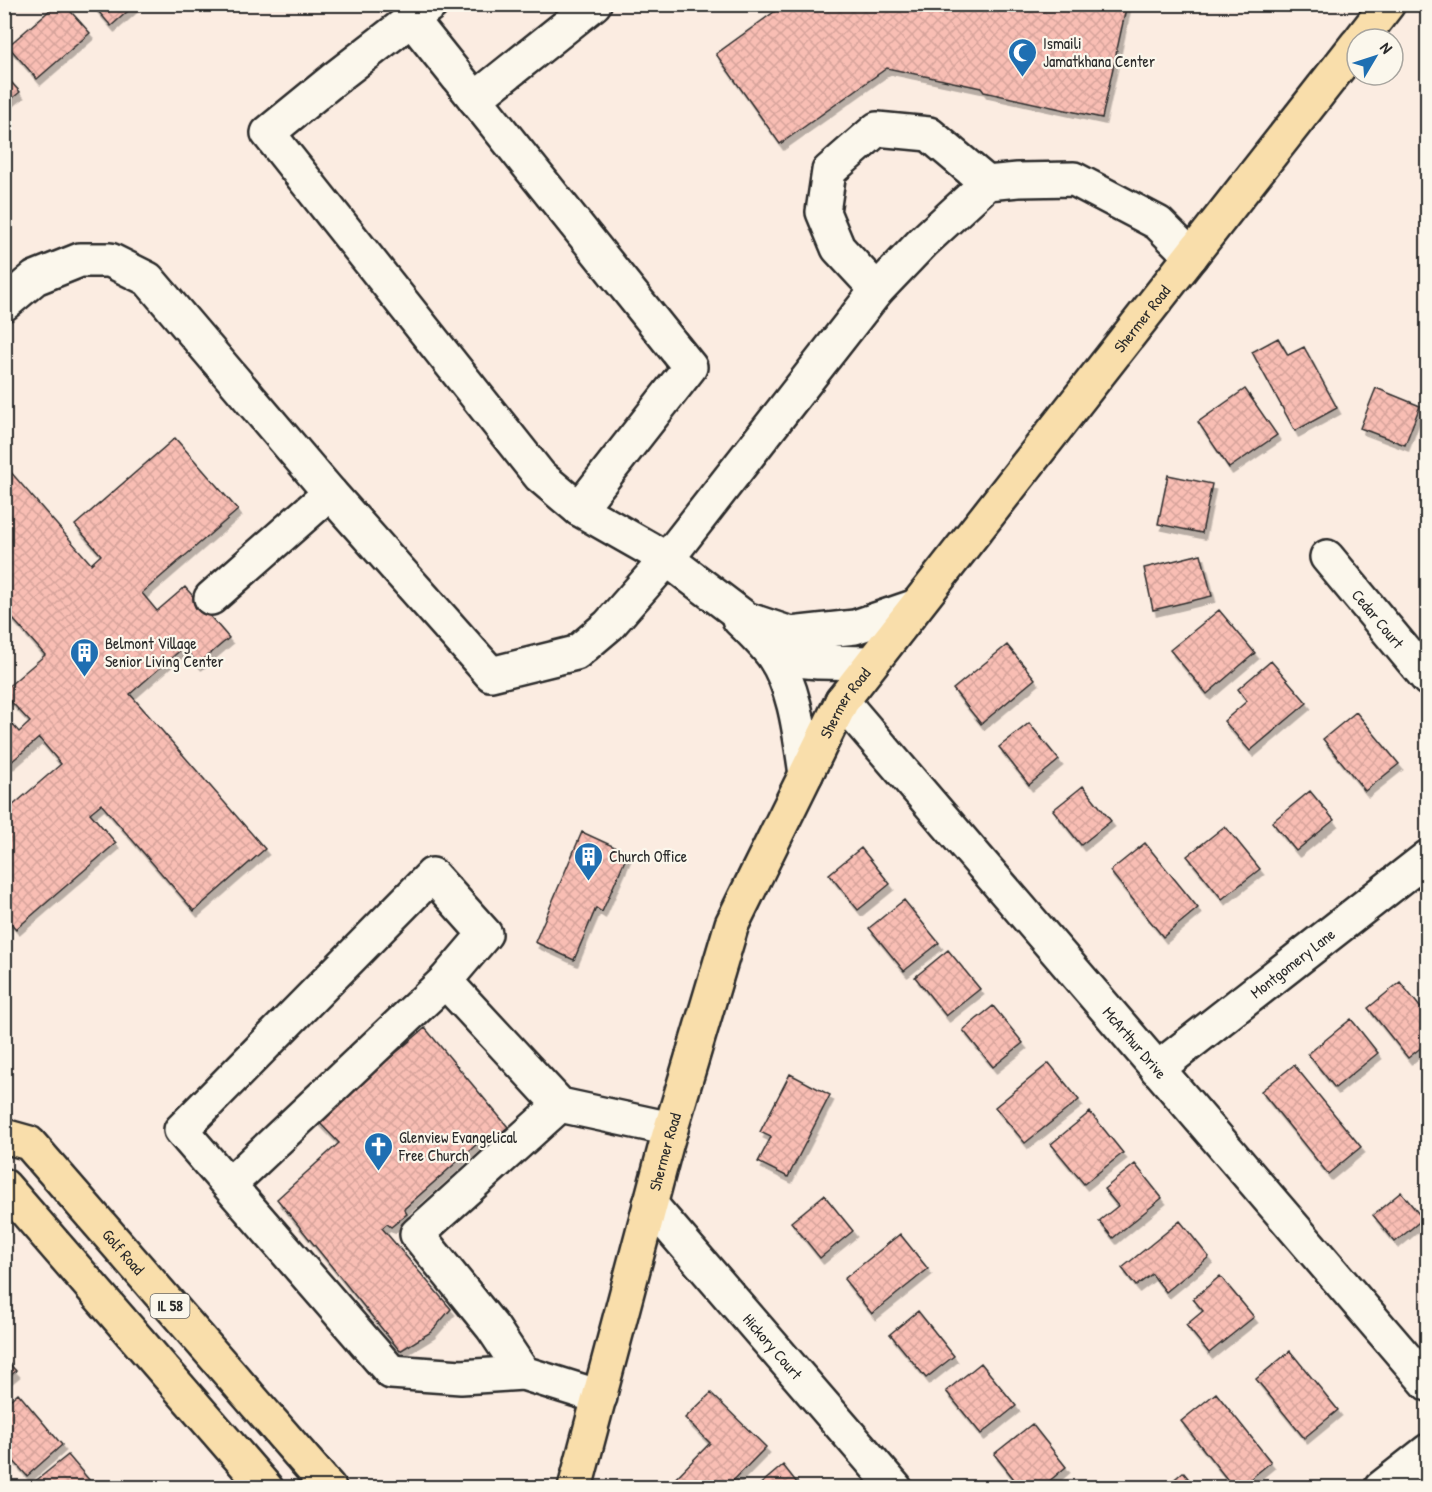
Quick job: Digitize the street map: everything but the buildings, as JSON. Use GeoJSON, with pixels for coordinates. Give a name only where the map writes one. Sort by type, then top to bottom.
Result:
{"type":"FeatureCollection","features":[{"type":"Feature","properties":{"kind":"main road"},"geometry":{"type":"LineString","coordinates":[[1370,27],[1388,4]]}},
{"type":"Feature","properties":{"kind":"main road","name":"Shermer Road"},"geometry":{"type":"LineString","coordinates":[[575,1488],[650,1204],[732,924],[842,701],[1345,59]]}},
{"type":"Feature","properties":{"kind":"main road","name":"Golf Road"},"geometry":{"type":"LineString","coordinates":[[4,1136],[29,1143],[329,1488]]}},
{"type":"Feature","properties":{"kind":"main road","name":"IL 58"},"geometry":{"type":"LineString","coordinates":[[4,1186],[266,1488]]}},
{"type":"Feature","properties":{"kind":"street"},"geometry":{"type":"LineString","coordinates":[[475,99],[594,4]]}},
{"type":"Feature","properties":{"kind":"street"},"geometry":{"type":"LineString","coordinates":[[579,509],[690,367],[475,99],[422,12],[268,133],[540,477],[579,509],[667,559],[746,619],[791,634],[855,627],[916,606]]}},
{"type":"Feature","properties":{"kind":"street"},"geometry":{"type":"LineString","coordinates":[[877,290],[838,248],[823,212],[829,171],[877,129],[929,134],[987,183]]}},
{"type":"Feature","properties":{"kind":"street"},"geometry":{"type":"LineString","coordinates":[[4,304],[35,278],[80,260],[110,260],[148,279],[330,493],[491,674],[576,653],[609,625],[667,559],[877,290],[923,242],[987,183],[1074,179],[1158,223],[1191,256]]}},
{"type":"Feature","properties":{"kind":"street"},"geometry":{"type":"LineString","coordinates":[[211,598],[330,493]]}},
{"type":"Feature","properties":{"kind":"street","name":"Cedar Court"},"geometry":{"type":"LineString","coordinates":[[1327,556],[1428,679]]}},
{"type":"Feature","properties":{"kind":"street"},"geometry":{"type":"LineString","coordinates":[[721,600],[775,658],[786,682],[799,726],[806,774]]}},
{"type":"Feature","properties":{"kind":"street"},"geometry":{"type":"LineString","coordinates":[[775,658],[871,663]]}},
{"type":"Feature","properties":{"kind":"street","name":"McArthur Drive"},"geometry":{"type":"LineString","coordinates":[[842,701],[1428,1384]]}},
{"type":"Feature","properties":{"kind":"street","name":"Montgomery Lane"},"geometry":{"type":"LineString","coordinates":[[1157,1069],[1428,856]]}},
{"type":"Feature","properties":{"kind":"street"},"geometry":{"type":"LineString","coordinates":[[229,1185],[445,981],[485,934],[432,875],[181,1130],[391,1372],[461,1377],[523,1373],[600,1397]]}},
{"type":"Feature","properties":{"kind":"street"},"geometry":{"type":"LineString","coordinates":[[445,981],[560,1105],[671,1129]]}},
{"type":"Feature","properties":{"kind":"street"},"geometry":{"type":"LineString","coordinates":[[523,1373],[493,1328],[417,1234],[560,1105]]}},
{"type":"Feature","properties":{"kind":"street","name":"Hickory Court"},"geometry":{"type":"LineString","coordinates":[[650,1204],[895,1488]]}},
{"type":"Feature","properties":{"kind":"street"},"geometry":{"type":"LineString","coordinates":[[1381,1488],[1428,1452]]}},
{"type":"Feature","properties":{"kind":"place","name":"Ismaili Jamatkhana Center"},"geometry":{"type":"Point","coordinates":[1022,78]}},
{"type":"Feature","properties":{"kind":"place","name":"Belmont Village Senior Living Center"},"geometry":{"type":"Point","coordinates":[84,678]}},
{"type":"Feature","properties":{"kind":"place","name":"Church Office"},"geometry":{"type":"Point","coordinates":[588,882]}},
{"type":"Feature","properties":{"kind":"place","name":"Glenview Evangelical Free Church"},"geometry":{"type":"Point","coordinates":[378,1172]}}]}
